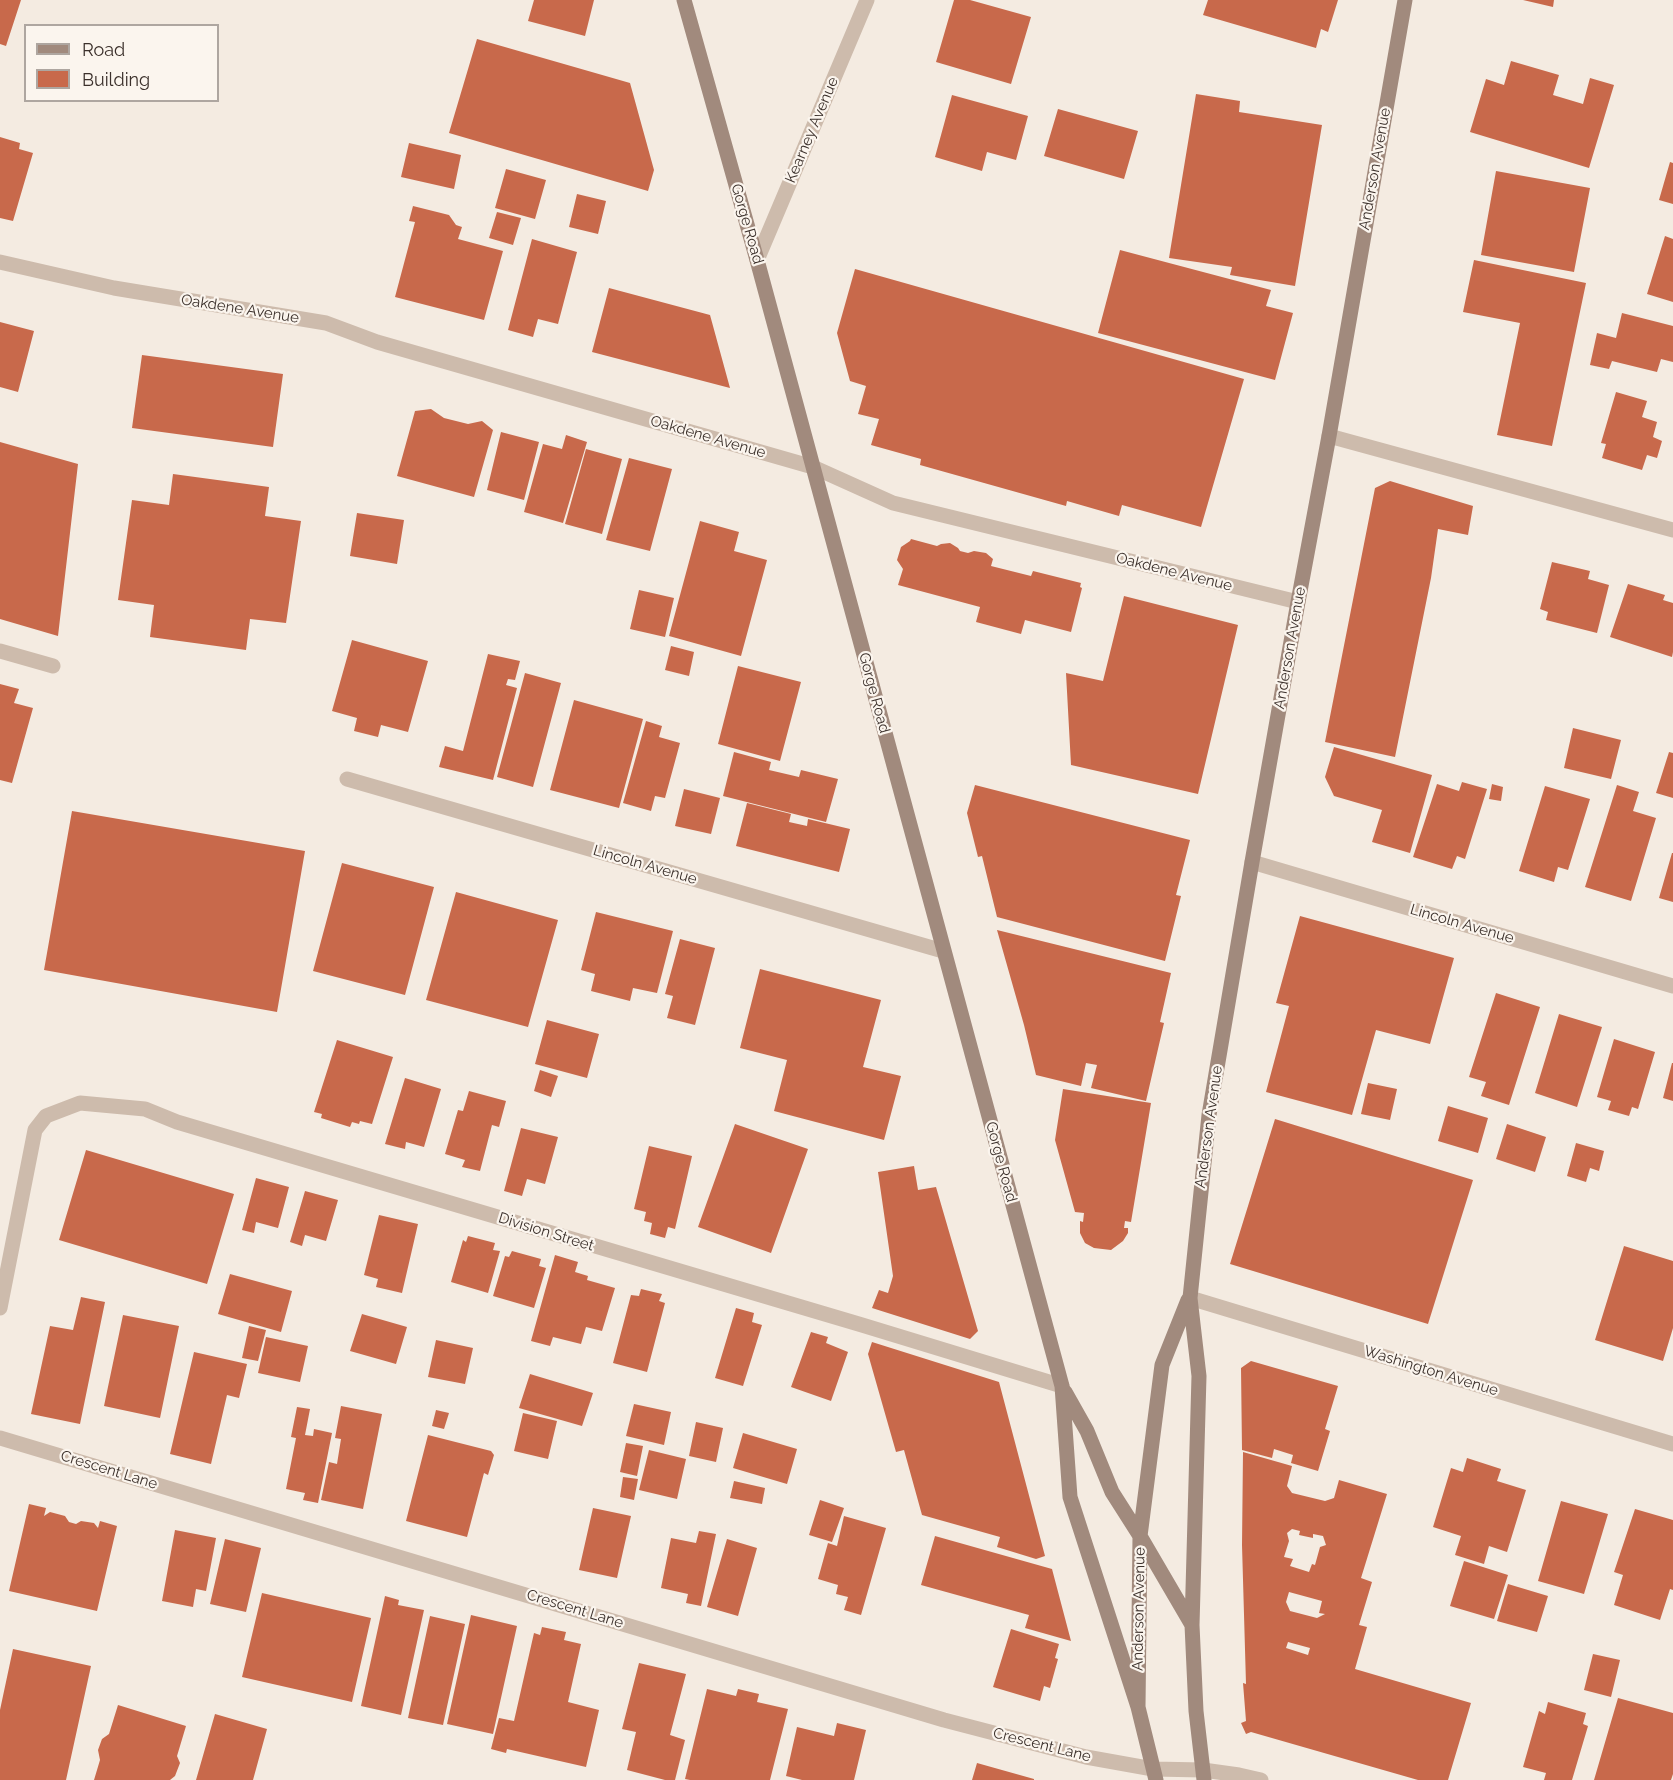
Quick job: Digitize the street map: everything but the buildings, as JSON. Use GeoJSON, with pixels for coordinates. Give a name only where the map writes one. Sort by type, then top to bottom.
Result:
{"type":"FeatureCollection","features":[{"type":"Feature","properties":{"kind":"main road","name":"Gorge Road"},"geometry":{"type":"LineString","coordinates":[[684,0],[757,260],[1062,1386],[1071,1497],[1138,1707]]}},
{"type":"Feature","properties":{"kind":"main road","name":"Anderson Avenue"},"geometry":{"type":"LineString","coordinates":[[1204,1775],[1196,1711],[1192,1625],[1199,1376],[1190,1298],[1209,1115],[1405,0]]}},
{"type":"Feature","properties":{"kind":"main road","name":"Anderson Avenue"},"geometry":{"type":"LineString","coordinates":[[1154,1774],[1138,1707],[1140,1536],[1162,1365],[1190,1298]]}},
{"type":"Feature","properties":{"kind":"main road","name":"Gorge Road"},"geometry":{"type":"LineString","coordinates":[[1062,1386],[1087,1431],[1112,1492],[1192,1625]]}},
{"type":"Feature","properties":{"kind":"street","name":"Kearney Avenue"},"geometry":{"type":"LineString","coordinates":[[757,260],[867,0]]}},
{"type":"Feature","properties":{"kind":"street","name":"Oakdene Avenue"},"geometry":{"type":"LineString","coordinates":[[0,262],[114,288],[326,323],[376,342],[813,467],[893,503],[1298,602]]}},
{"type":"Feature","properties":{"kind":"street"},"geometry":{"type":"LineString","coordinates":[[1329,436],[1673,531]]}},
{"type":"Feature","properties":{"kind":"street"},"geometry":{"type":"LineString","coordinates":[[0,651],[53,666]]}},
{"type":"Feature","properties":{"kind":"street","name":"Lincoln Avenue"},"geometry":{"type":"LineString","coordinates":[[347,779],[943,951]]}},
{"type":"Feature","properties":{"kind":"street","name":"Lincoln Avenue"},"geometry":{"type":"LineString","coordinates":[[1252,862],[1673,986]]}},
{"type":"Feature","properties":{"kind":"street","name":"Division Street"},"geometry":{"type":"LineString","coordinates":[[0,1308],[35,1130],[46,1116],[80,1103],[145,1109],[177,1122],[1062,1386]]}},
{"type":"Feature","properties":{"kind":"street","name":"Washington Avenue"},"geometry":{"type":"LineString","coordinates":[[1190,1298],[1673,1444]]}},
{"type":"Feature","properties":{"kind":"street","name":"Crescent Lane"},"geometry":{"type":"LineString","coordinates":[[0,1438],[925,1714],[1154,1774],[1239,1775],[1261,1780]]}}]}
